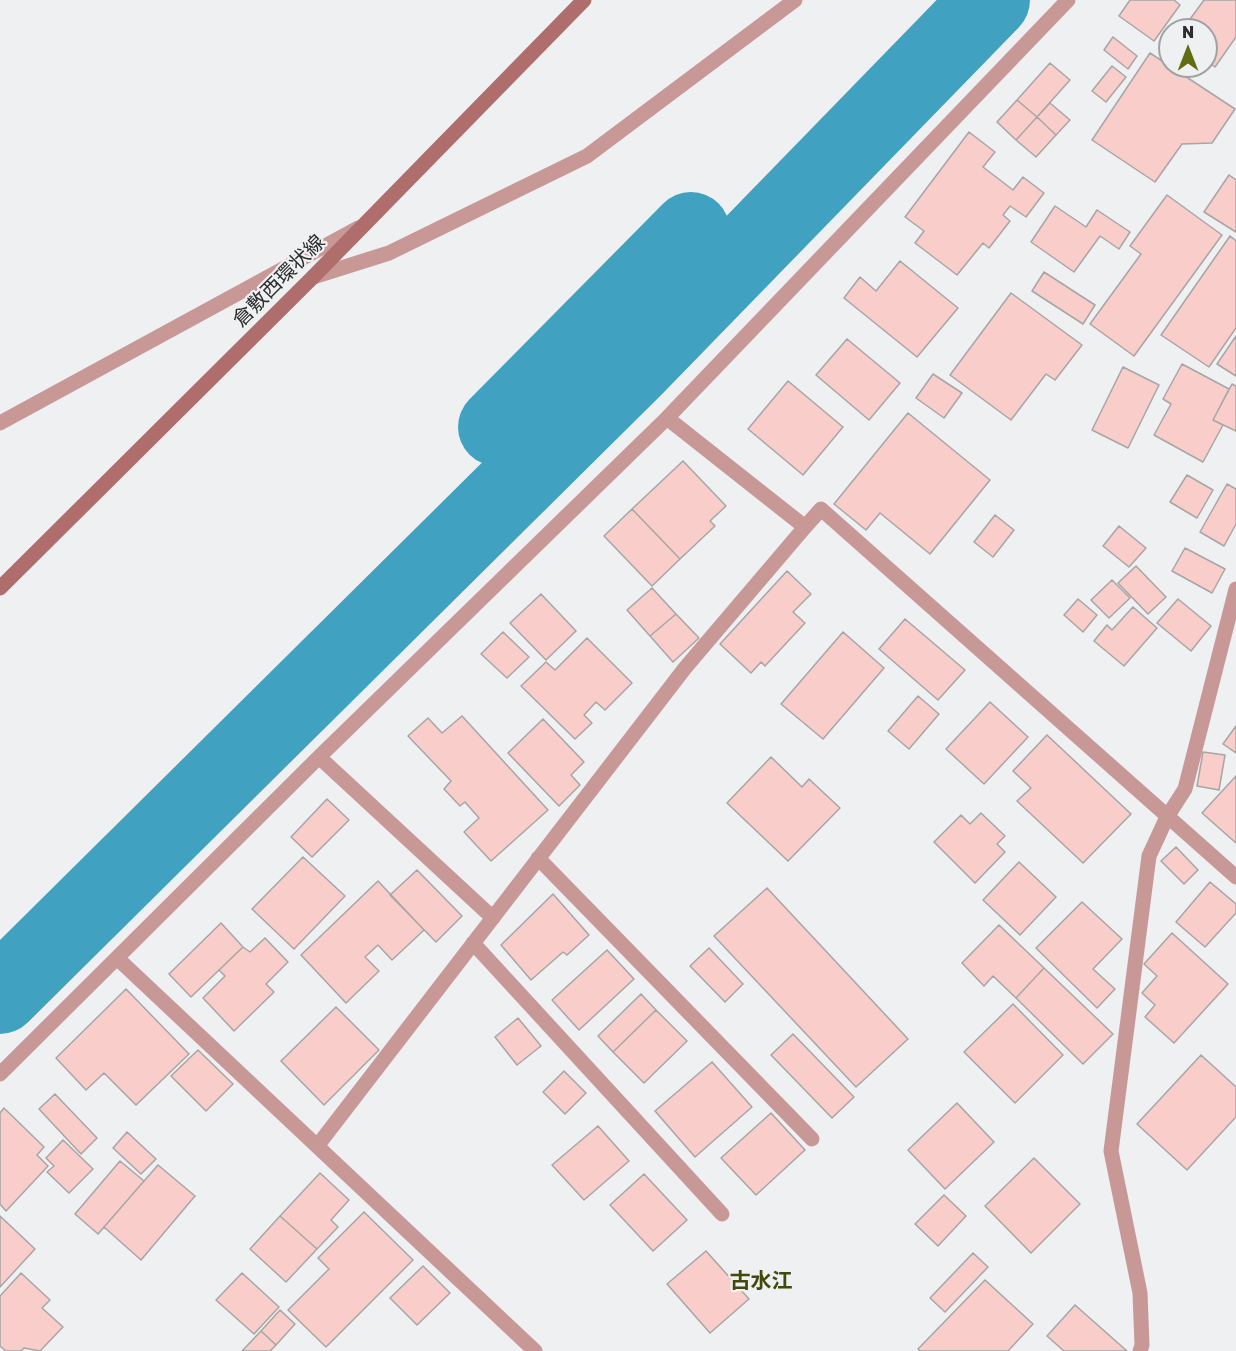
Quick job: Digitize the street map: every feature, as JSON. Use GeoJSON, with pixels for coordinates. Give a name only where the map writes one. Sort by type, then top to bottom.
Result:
{"type":"FeatureCollection","features":[{"type":"Feature","properties":{"kind":"main road","name":"倉敷西環状線"},"geometry":{"type":"LineString","coordinates":[[0,588],[313,277],[584,0]]}},
{"type":"Feature","properties":{"kind":"street"},"geometry":{"type":"LineString","coordinates":[[313,277],[389,253],[588,156],[795,0]]}},
{"type":"Feature","properties":{"kind":"street"},"geometry":{"type":"LineString","coordinates":[[0,1074],[319,757],[667,418],[1068,0]]}},
{"type":"Feature","properties":{"kind":"street"},"geometry":{"type":"LineString","coordinates":[[0,423],[363,225]]}},
{"type":"Feature","properties":{"kind":"street"},"geometry":{"type":"LineString","coordinates":[[667,418],[805,527]]}},
{"type":"Feature","properties":{"kind":"street"},"geometry":{"type":"LineString","coordinates":[[318,1145],[685,668],[821,509],[1236,877]]}},
{"type":"Feature","properties":{"kind":"street"},"geometry":{"type":"LineString","coordinates":[[1140,1351],[1142,1345],[1140,1293],[1111,1151],[1149,856],[1167,817],[1185,789],[1236,589]]}},
{"type":"Feature","properties":{"kind":"street"},"geometry":{"type":"LineString","coordinates":[[319,757],[493,918]]}},
{"type":"Feature","properties":{"kind":"street"},"geometry":{"type":"LineString","coordinates":[[538,858],[812,1139]]}},
{"type":"Feature","properties":{"kind":"street"},"geometry":{"type":"LineString","coordinates":[[473,943],[722,1214]]}},
{"type":"Feature","properties":{"kind":"street"},"geometry":{"type":"LineString","coordinates":[[117,958],[535,1351]]}},
{"type":"Feature","properties":{"kind":"building"},"geometry":{"type":"Polygon","coordinates":[[[1130,0],[1174,0],[1180,5],[1171,18],[1158,18],[1158,35],[1154,41],[1119,16],[1130,0]]]}},
{"type":"Feature","properties":{"kind":"building"},"geometry":{"type":"Polygon","coordinates":[[[1204,0],[1236,0],[1236,37],[1218,63],[1218,18],[1191,18],[1204,0]]]}},
{"type":"Feature","properties":{"kind":"building"},"geometry":{"type":"Polygon","coordinates":[[[1113,37],[1137,56],[1128,69],[1104,50],[1113,37]]]}},
{"type":"Feature","properties":{"kind":"building"},"geometry":{"type":"Polygon","coordinates":[[[1150,53],[1158,58],[1158,78],[1188,78],[1235,109],[1212,143],[1182,144],[1155,182],[1092,140],[1150,53]]]}},
{"type":"Feature","properties":{"kind":"building"},"geometry":{"type":"Polygon","coordinates":[[[1050,63],[1070,80],[1037,117],[1017,100],[1050,63]]]}},
{"type":"Feature","properties":{"kind":"building"},"geometry":{"type":"Polygon","coordinates":[[[1112,66],[1126,77],[1106,102],[1092,91],[1112,66]]]}},
{"type":"Feature","properties":{"kind":"building"},"geometry":{"type":"Polygon","coordinates":[[[1017,100],[1037,117],[1016,140],[997,122],[1017,100]]]}},
{"type":"Feature","properties":{"kind":"building"},"geometry":{"type":"Polygon","coordinates":[[[1050,103],[1070,120],[1056,135],[1037,117],[1050,103]]]}},
{"type":"Feature","properties":{"kind":"building"},"geometry":{"type":"Polygon","coordinates":[[[1037,117],[1056,135],[1036,157],[1016,140],[1037,117]]]}},
{"type":"Feature","properties":{"kind":"building"},"geometry":{"type":"Polygon","coordinates":[[[969,132],[995,152],[983,167],[1013,190],[1023,177],[1044,193],[1026,217],[1010,206],[1003,215],[1010,221],[989,248],[983,243],[957,275],[915,243],[924,231],[905,217],[969,132]]]}},
{"type":"Feature","properties":{"kind":"building"},"geometry":{"type":"Polygon","coordinates":[[[1229,175],[1236,180],[1236,232],[1204,212],[1229,175]]]}},
{"type":"Feature","properties":{"kind":"building"},"geometry":{"type":"Polygon","coordinates":[[[1167,195],[1222,235],[1134,356],[1090,324],[1141,254],[1130,246],[1167,195]]]}},
{"type":"Feature","properties":{"kind":"building"},"geometry":{"type":"Polygon","coordinates":[[[1055,206],[1086,227],[1097,210],[1130,232],[1119,249],[1100,236],[1074,272],[1031,242],[1055,206]]]}},
{"type":"Feature","properties":{"kind":"building"},"geometry":{"type":"Polygon","coordinates":[[[1230,236],[1236,241],[1236,328],[1209,367],[1161,335],[1230,236]]]}},
{"type":"Feature","properties":{"kind":"building"},"geometry":{"type":"Polygon","coordinates":[[[900,261],[958,308],[917,357],[844,298],[860,277],[876,291],[900,261]]]}},
{"type":"Feature","properties":{"kind":"building"},"geometry":{"type":"Polygon","coordinates":[[[1044,272],[1095,305],[1083,324],[1032,291],[1044,272]]]}},
{"type":"Feature","properties":{"kind":"building"},"geometry":{"type":"Polygon","coordinates":[[[1011,293],[1082,345],[1055,380],[1046,374],[1011,420],[950,375],[1011,293]]]}},
{"type":"Feature","properties":{"kind":"building"},"geometry":{"type":"Polygon","coordinates":[[[1236,336],[1236,376],[1217,364],[1236,336]]]}},
{"type":"Feature","properties":{"kind":"building"},"geometry":{"type":"Polygon","coordinates":[[[847,339],[900,383],[869,420],[816,375],[847,339]]]}},
{"type":"Feature","properties":{"kind":"building"},"geometry":{"type":"Polygon","coordinates":[[[1182,364],[1229,389],[1213,420],[1223,425],[1203,462],[1154,435],[1171,404],[1163,399],[1182,364]]]}},
{"type":"Feature","properties":{"kind":"building"},"geometry":{"type":"Polygon","coordinates":[[[1123,367],[1159,385],[1128,448],[1092,430],[1123,367]]]}},
{"type":"Feature","properties":{"kind":"building"},"geometry":{"type":"Polygon","coordinates":[[[933,374],[962,393],[944,418],[916,398],[933,374]]]}},
{"type":"Feature","properties":{"kind":"building"},"geometry":{"type":"Polygon","coordinates":[[[788,381],[843,427],[803,475],[748,429],[788,381]]]}},
{"type":"Feature","properties":{"kind":"building"},"geometry":{"type":"Polygon","coordinates":[[[1232,384],[1236,386],[1236,431],[1213,420],[1232,384]]]}},
{"type":"Feature","properties":{"kind":"building"},"geometry":{"type":"Polygon","coordinates":[[[908,413],[990,480],[930,554],[880,513],[866,530],[834,504],[908,413]]]}},
{"type":"Feature","properties":{"kind":"building"},"geometry":{"type":"Polygon","coordinates":[[[683,461],[726,506],[710,521],[715,526],[680,559],[632,509],[683,461]]]}},
{"type":"Feature","properties":{"kind":"building"},"geometry":{"type":"Polygon","coordinates":[[[1187,475],[1213,490],[1197,518],[1170,502],[1187,475]]]}},
{"type":"Feature","properties":{"kind":"building"},"geometry":{"type":"Polygon","coordinates":[[[1227,484],[1236,489],[1236,524],[1224,546],[1200,532],[1227,484]]]}},
{"type":"Feature","properties":{"kind":"building"},"geometry":{"type":"Polygon","coordinates":[[[632,509],[680,559],[652,586],[604,536],[632,509]]]}},
{"type":"Feature","properties":{"kind":"building"},"geometry":{"type":"Polygon","coordinates":[[[995,515],[1014,530],[993,557],[974,542],[995,515]]]}},
{"type":"Feature","properties":{"kind":"building"},"geometry":{"type":"Polygon","coordinates":[[[1119,526],[1146,548],[1129,567],[1103,546],[1119,526]]]}},
{"type":"Feature","properties":{"kind":"building"},"geometry":{"type":"Polygon","coordinates":[[[1185,548],[1225,569],[1212,593],[1172,571],[1185,548]]]}},
{"type":"Feature","properties":{"kind":"building"},"geometry":{"type":"Polygon","coordinates":[[[1136,566],[1166,597],[1148,614],[1118,583],[1136,566]]]}},
{"type":"Feature","properties":{"kind":"building"},"geometry":{"type":"Polygon","coordinates":[[[787,571],[811,594],[793,612],[805,623],[765,666],[761,662],[751,673],[720,644],[787,571]]]}},
{"type":"Feature","properties":{"kind":"building"},"geometry":{"type":"Polygon","coordinates":[[[1112,580],[1130,598],[1109,618],[1091,600],[1112,580]]]}},
{"type":"Feature","properties":{"kind":"building"},"geometry":{"type":"Polygon","coordinates":[[[652,588],[676,614],[650,636],[627,610],[652,588]]]}},
{"type":"Feature","properties":{"kind":"building"},"geometry":{"type":"Polygon","coordinates":[[[541,594],[576,631],[546,660],[510,623],[541,594]]]}},
{"type":"Feature","properties":{"kind":"building"},"geometry":{"type":"Polygon","coordinates":[[[1078,599],[1097,615],[1083,632],[1064,615],[1078,599]]]}},
{"type":"Feature","properties":{"kind":"building"},"geometry":{"type":"Polygon","coordinates":[[[1178,599],[1211,626],[1191,651],[1157,623],[1178,599]]]}},
{"type":"Feature","properties":{"kind":"building"},"geometry":{"type":"Polygon","coordinates":[[[1133,607],[1157,628],[1124,666],[1094,641],[1107,625],[1112,630],[1133,607]]]}},
{"type":"Feature","properties":{"kind":"building"},"geometry":{"type":"Polygon","coordinates":[[[676,614],[699,638],[673,662],[650,636],[676,614]]]}},
{"type":"Feature","properties":{"kind":"building"},"geometry":{"type":"Polygon","coordinates":[[[905,619],[965,670],[938,700],[879,649],[905,619]]]}},
{"type":"Feature","properties":{"kind":"building"},"geometry":{"type":"Polygon","coordinates":[[[503,632],[529,657],[507,678],[481,654],[503,632]]]}},
{"type":"Feature","properties":{"kind":"building"},"geometry":{"type":"Polygon","coordinates":[[[843,632],[884,668],[823,739],[781,704],[843,632]]]}},
{"type":"Feature","properties":{"kind":"building"},"geometry":{"type":"Polygon","coordinates":[[[587,638],[632,683],[605,710],[596,702],[584,715],[592,723],[575,739],[521,686],[546,662],[555,670],[587,638]]]}},
{"type":"Feature","properties":{"kind":"building"},"geometry":{"type":"Polygon","coordinates":[[[918,696],[939,714],[909,749],[888,731],[918,696]]]}},
{"type":"Feature","properties":{"kind":"building"},"geometry":{"type":"Polygon","coordinates":[[[990,702],[1028,737],[984,784],[946,749],[990,702]]]}},
{"type":"Feature","properties":{"kind":"building"},"geometry":{"type":"Polygon","coordinates":[[[462,716],[548,810],[491,861],[464,832],[479,818],[465,802],[460,806],[444,789],[451,781],[408,736],[428,718],[442,733],[462,716]]]}},
{"type":"Feature","properties":{"kind":"building"},"geometry":{"type":"Polygon","coordinates":[[[543,719],[584,762],[571,775],[580,785],[559,806],[508,753],[543,719]]]}},
{"type":"Feature","properties":{"kind":"building"},"geometry":{"type":"Polygon","coordinates":[[[1236,726],[1236,753],[1223,744],[1236,726]]]}},
{"type":"Feature","properties":{"kind":"building"},"geometry":{"type":"Polygon","coordinates":[[[1047,735],[1131,814],[1083,863],[1017,801],[1031,788],[1013,771],[1047,735]]]}},
{"type":"Feature","properties":{"kind":"building"},"geometry":{"type":"Polygon","coordinates":[[[1203,752],[1225,755],[1219,790],[1197,786],[1203,752]]]}},
{"type":"Feature","properties":{"kind":"building"},"geometry":{"type":"Polygon","coordinates":[[[771,757],[802,787],[809,779],[840,808],[788,861],[727,803],[771,757]]]}},
{"type":"Feature","properties":{"kind":"building"},"geometry":{"type":"Polygon","coordinates":[[[1236,776],[1236,843],[1202,813],[1236,776]]]}},
{"type":"Feature","properties":{"kind":"building"},"geometry":{"type":"Polygon","coordinates":[[[327,799],[349,820],[312,857],[291,837],[327,799]]]}},
{"type":"Feature","properties":{"kind":"building"},"geometry":{"type":"Polygon","coordinates":[[[981,813],[1005,836],[997,844],[1005,852],[975,883],[934,842],[961,815],[970,824],[981,813]]]}},
{"type":"Feature","properties":{"kind":"building"},"geometry":{"type":"Polygon","coordinates":[[[1176,847],[1198,870],[1184,884],[1161,861],[1176,847]]]}},
{"type":"Feature","properties":{"kind":"building"},"geometry":{"type":"Polygon","coordinates":[[[303,857],[345,896],[294,949],[252,909],[303,857]]]}},
{"type":"Feature","properties":{"kind":"building"},"geometry":{"type":"Polygon","coordinates":[[[1019,862],[1056,897],[1020,935],[983,900],[1019,862]]]}},
{"type":"Feature","properties":{"kind":"building"},"geometry":{"type":"Polygon","coordinates":[[[417,870],[462,916],[436,942],[390,895],[417,870]]]}},
{"type":"Feature","properties":{"kind":"building"},"geometry":{"type":"Polygon","coordinates":[[[378,881],[424,930],[392,960],[378,945],[365,957],[379,971],[346,1003],[301,955],[378,881]]]}},
{"type":"Feature","properties":{"kind":"building"},"geometry":{"type":"Polygon","coordinates":[[[1210,882],[1236,904],[1236,913],[1205,947],[1176,922],[1210,882]]]}},
{"type":"Feature","properties":{"kind":"building"},"geometry":{"type":"Polygon","coordinates":[[[767,888],[908,1039],[856,1087],[714,936],[767,888]]]}},
{"type":"Feature","properties":{"kind":"building"},"geometry":{"type":"Polygon","coordinates":[[[553,894],[589,935],[567,955],[563,952],[531,980],[501,945],[553,894]]]}},
{"type":"Feature","properties":{"kind":"building"},"geometry":{"type":"Polygon","coordinates":[[[1082,902],[1122,939],[1093,969],[1115,989],[1097,1008],[1036,948],[1082,902]]]}},
{"type":"Feature","properties":{"kind":"building"},"geometry":{"type":"Polygon","coordinates":[[[221,923],[243,947],[191,997],[169,974],[221,923]]]}},
{"type":"Feature","properties":{"kind":"building"},"geometry":{"type":"Polygon","coordinates":[[[999,925],[1044,968],[1016,998],[993,976],[984,986],[962,963],[999,925]]]}},
{"type":"Feature","properties":{"kind":"building"},"geometry":{"type":"Polygon","coordinates":[[[1172,933],[1228,984],[1174,1043],[1145,1017],[1155,1005],[1142,993],[1157,976],[1144,964],[1172,933]]]}},
{"type":"Feature","properties":{"kind":"building"},"geometry":{"type":"Polygon","coordinates":[[[265,938],[288,962],[266,984],[274,992],[234,1031],[203,998],[225,976],[219,970],[243,947],[250,952],[265,938]]]}},
{"type":"Feature","properties":{"kind":"building"},"geometry":{"type":"Polygon","coordinates":[[[709,948],[743,984],[725,1002],[690,966],[709,948]]]}},
{"type":"Feature","properties":{"kind":"building"},"geometry":{"type":"Polygon","coordinates":[[[607,950],[634,979],[579,1030],[552,1000],[607,950]]]}},
{"type":"Feature","properties":{"kind":"building"},"geometry":{"type":"Polygon","coordinates":[[[1044,968],[1113,1034],[1083,1064],[1016,998],[1044,968]]]}},
{"type":"Feature","properties":{"kind":"building"},"geometry":{"type":"Polygon","coordinates":[[[126,989],[189,1054],[136,1105],[104,1073],[86,1090],[56,1058],[126,989]]]}},
{"type":"Feature","properties":{"kind":"building"},"geometry":{"type":"Polygon","coordinates":[[[641,994],[656,1010],[613,1052],[598,1036],[641,994]]]}},
{"type":"Feature","properties":{"kind":"building"},"geometry":{"type":"Polygon","coordinates":[[[1013,1004],[1063,1055],[1015,1103],[964,1052],[1013,1004]]]}},
{"type":"Feature","properties":{"kind":"building"},"geometry":{"type":"Polygon","coordinates":[[[336,1007],[379,1050],[324,1105],[281,1061],[336,1007]]]}},
{"type":"Feature","properties":{"kind":"building"},"geometry":{"type":"Polygon","coordinates":[[[656,1010],[687,1041],[644,1083],[613,1052],[656,1010]]]}},
{"type":"Feature","properties":{"kind":"building"},"geometry":{"type":"Polygon","coordinates":[[[518,1018],[541,1046],[517,1065],[495,1037],[518,1018]]]}},
{"type":"Feature","properties":{"kind":"building"},"geometry":{"type":"Polygon","coordinates":[[[793,1034],[854,1097],[832,1118],[771,1055],[793,1034]]]}},
{"type":"Feature","properties":{"kind":"building"},"geometry":{"type":"Polygon","coordinates":[[[198,1050],[233,1084],[206,1111],[171,1076],[198,1050]]]}},
{"type":"Feature","properties":{"kind":"building"},"geometry":{"type":"Polygon","coordinates":[[[1201,1055],[1236,1087],[1236,1117],[1187,1170],[1137,1124],[1201,1055]]]}},
{"type":"Feature","properties":{"kind":"building"},"geometry":{"type":"Polygon","coordinates":[[[712,1062],[752,1107],[695,1157],[655,1111],[712,1062]]]}},
{"type":"Feature","properties":{"kind":"building"},"geometry":{"type":"Polygon","coordinates":[[[564,1071],[586,1093],[565,1114],[543,1092],[564,1071]]]}},
{"type":"Feature","properties":{"kind":"building"},"geometry":{"type":"Polygon","coordinates":[[[55,1094],[97,1138],[81,1154],[39,1109],[55,1094]]]}},
{"type":"Feature","properties":{"kind":"building"},"geometry":{"type":"Polygon","coordinates":[[[957,1103],[994,1142],[945,1189],[908,1150],[957,1103]]]}},
{"type":"Feature","properties":{"kind":"building"},"geometry":{"type":"Polygon","coordinates":[[[4,1108],[44,1147],[37,1155],[48,1166],[6,1211],[0,1204],[0,1113],[4,1108]]]}},
{"type":"Feature","properties":{"kind":"building"},"geometry":{"type":"Polygon","coordinates":[[[771,1113],[805,1150],[756,1195],[721,1158],[771,1113]]]}},
{"type":"Feature","properties":{"kind":"building"},"geometry":{"type":"Polygon","coordinates":[[[598,1126],[629,1161],[584,1200],[552,1165],[598,1126]]]}},
{"type":"Feature","properties":{"kind":"building"},"geometry":{"type":"Polygon","coordinates":[[[127,1132],[156,1159],[141,1174],[113,1148],[127,1132]]]}},
{"type":"Feature","properties":{"kind":"building"},"geometry":{"type":"Polygon","coordinates":[[[63,1140],[93,1169],[69,1193],[47,1172],[54,1166],[46,1158],[63,1140]]]}},
{"type":"Feature","properties":{"kind":"building"},"geometry":{"type":"Polygon","coordinates":[[[1034,1158],[1080,1204],[1031,1253],[985,1206],[1034,1158]]]}},
{"type":"Feature","properties":{"kind":"building"},"geometry":{"type":"Polygon","coordinates":[[[120,1161],[144,1181],[98,1234],[75,1214],[120,1161]]]}},
{"type":"Feature","properties":{"kind":"building"},"geometry":{"type":"Polygon","coordinates":[[[158,1165],[195,1196],[141,1260],[104,1227],[158,1165]]]}},
{"type":"Feature","properties":{"kind":"building"},"geometry":{"type":"Polygon","coordinates":[[[320,1173],[349,1200],[331,1220],[338,1227],[317,1249],[280,1216],[320,1173]]]}},
{"type":"Feature","properties":{"kind":"building"},"geometry":{"type":"Polygon","coordinates":[[[644,1174],[687,1220],[653,1251],[610,1205],[644,1174]]]}},
{"type":"Feature","properties":{"kind":"building"},"geometry":{"type":"Polygon","coordinates":[[[944,1195],[966,1216],[938,1246],[915,1224],[944,1195]]]}},
{"type":"Feature","properties":{"kind":"building"},"geometry":{"type":"Polygon","coordinates":[[[364,1212],[413,1260],[326,1347],[288,1310],[329,1269],[318,1258],[364,1212]]]}},
{"type":"Feature","properties":{"kind":"building"},"geometry":{"type":"Polygon","coordinates":[[[0,1216],[35,1249],[0,1287],[0,1216]]]}},
{"type":"Feature","properties":{"kind":"building"},"geometry":{"type":"Polygon","coordinates":[[[280,1216],[317,1249],[286,1282],[250,1249],[280,1216]]]}},
{"type":"Feature","properties":{"kind":"building"},"geometry":{"type":"Polygon","coordinates":[[[706,1251],[749,1299],[710,1333],[667,1284],[706,1251]]]}},
{"type":"Feature","properties":{"kind":"building"},"geometry":{"type":"Polygon","coordinates":[[[973,1253],[988,1267],[945,1312],[930,1298],[973,1253]]]}},
{"type":"Feature","properties":{"kind":"building"},"geometry":{"type":"Polygon","coordinates":[[[423,1266],[450,1293],[417,1325],[390,1298],[423,1266]]]}},
{"type":"Feature","properties":{"kind":"building"},"geometry":{"type":"Polygon","coordinates":[[[21,1273],[50,1300],[42,1308],[63,1327],[40,1351],[24,1348],[21,1351],[6,1351],[0,1346],[0,1296],[21,1273]]]}},
{"type":"Feature","properties":{"kind":"building"},"geometry":{"type":"Polygon","coordinates":[[[242,1273],[279,1307],[254,1334],[216,1300],[242,1273]]]}},
{"type":"Feature","properties":{"kind":"building"},"geometry":{"type":"Polygon","coordinates":[[[985,1280],[1033,1324],[1008,1351],[920,1351],[918,1349],[985,1280]]]}},
{"type":"Feature","properties":{"kind":"building"},"geometry":{"type":"Polygon","coordinates":[[[1075,1305],[1127,1351],[1064,1351],[1047,1336],[1075,1305]]]}},
{"type":"Feature","properties":{"kind":"building"},"geometry":{"type":"Polygon","coordinates":[[[280,1310],[295,1324],[276,1345],[261,1331],[280,1310]]]}},
{"type":"Feature","properties":{"kind":"building"},"geometry":{"type":"Polygon","coordinates":[[[261,1331],[276,1345],[270,1351],[242,1351],[261,1331]]]}},
{"type":"Feature","properties":{"kind":"waterway"},"geometry":{"type":"LineString","coordinates":[[0,995],[634,367],[991,0]]}},
{"type":"Feature","properties":{"kind":"waterway"},"geometry":{"type":"LineString","coordinates":[[497,427],[691,231]]}},
{"type":"Feature","properties":{"kind":"district","name":"古水江"},"geometry":{"type":"Point","coordinates":[761,1281]}}]}
